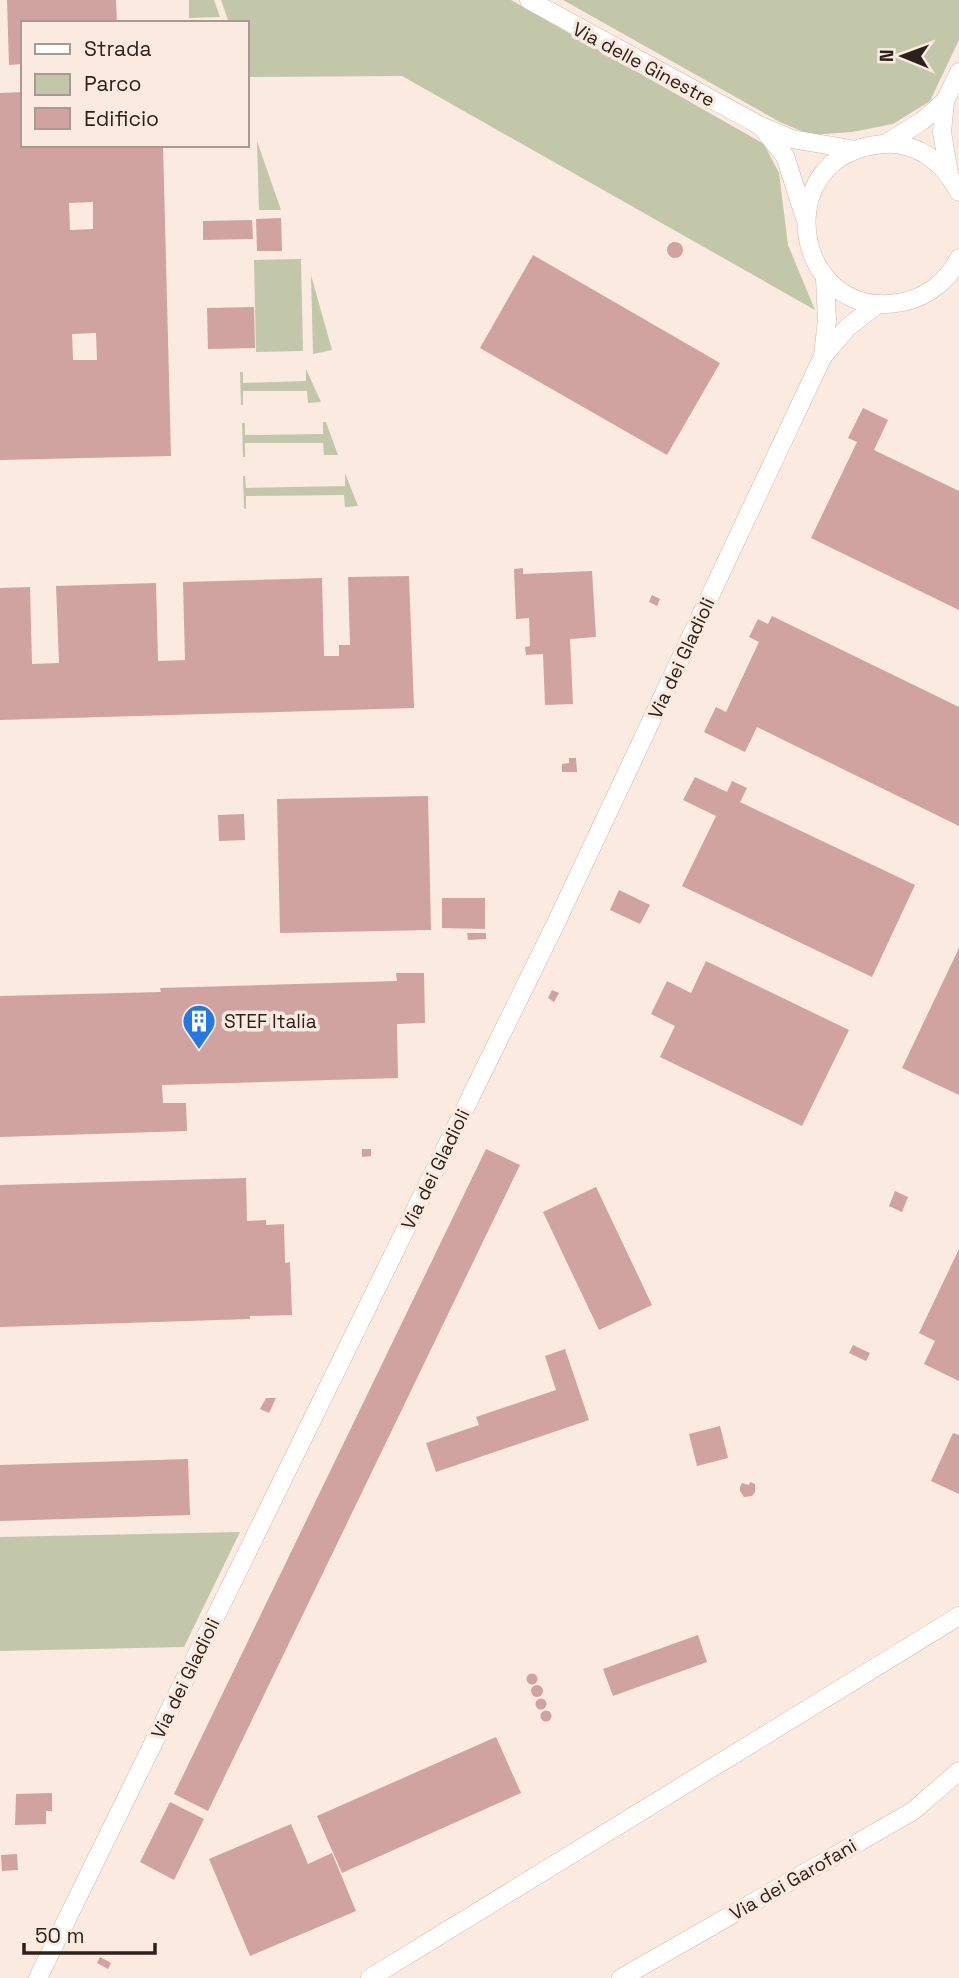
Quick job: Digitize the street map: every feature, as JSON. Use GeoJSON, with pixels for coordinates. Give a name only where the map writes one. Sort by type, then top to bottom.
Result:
{"type":"FeatureCollection","features":[{"type":"Feature","properties":{"kind":"street","name":"Via delle Ginestre"},"geometry":{"type":"LineString","coordinates":[[528,1],[761,126],[792,139],[856,150]]}},
{"type":"Feature","properties":{"kind":"street","name":"Via dei Gladioli"},"geometry":{"type":"LineString","coordinates":[[956,184],[942,132],[945,101],[959,72]]}},
{"type":"Feature","properties":{"kind":"street","name":"Via dei Gladioli"},"geometry":{"type":"LineString","coordinates":[[885,144],[922,121],[945,101]]}},
{"type":"Feature","properties":{"kind":"street","name":"Via delle Ginestre"},"geometry":{"type":"LineString","coordinates":[[761,126],[785,156],[805,218]]}},
{"type":"Feature","properties":{"kind":"street","name":"Via dei Gladioli"},"geometry":{"type":"LineString","coordinates":[[956,184],[933,158],[908,146],[866,146],[845,155],[823,173],[812,191],[805,218],[806,233],[814,260],[825,278],[847,295],[861,301],[888,305],[916,300],[937,287],[959,258]]}},
{"type":"Feature","properties":{"kind":"street","name":"Via dei Gladioli"},"geometry":{"type":"LineString","coordinates":[[823,356],[827,320],[825,278]]}},
{"type":"Feature","properties":{"kind":"street","name":"Via dei Gladioli"},"geometry":{"type":"LineString","coordinates":[[38,1978],[555,923],[823,356],[848,327],[878,304]]}},
{"type":"Feature","properties":{"kind":"street"},"geometry":{"type":"LineString","coordinates":[[370,1978],[959,1616]]}},
{"type":"Feature","properties":{"kind":"street","name":"Via dei Garofani"},"geometry":{"type":"LineString","coordinates":[[621,1978],[913,1811],[959,1771]]}},
{"type":"Feature","properties":{"kind":"green space"},"geometry":{"type":"Polygon","coordinates":[[[189,0],[214,0],[220,17],[189,18],[189,0]]]}},
{"type":"Feature","properties":{"kind":"green space"},"geometry":{"type":"Polygon","coordinates":[[[221,0],[511,0],[764,144],[779,173],[788,245],[815,310],[402,76],[248,77],[248,21],[228,21],[221,0]]]}},
{"type":"Feature","properties":{"kind":"green space"},"geometry":{"type":"Polygon","coordinates":[[[563,0],[959,0],[959,40],[930,101],[893,124],[852,132],[811,135],[780,122],[563,0]]]}},
{"type":"Feature","properties":{"kind":"green space"},"geometry":{"type":"Polygon","coordinates":[[[257,141],[281,210],[259,210],[257,141]]]}},
{"type":"Feature","properties":{"kind":"green space"},"geometry":{"type":"Polygon","coordinates":[[[301,259],[303,351],[256,352],[254,260],[301,259]]]}},
{"type":"Feature","properties":{"kind":"green space"},"geometry":{"type":"Polygon","coordinates":[[[311,275],[332,350],[313,354],[311,275]]]}},
{"type":"Feature","properties":{"kind":"green space"},"geometry":{"type":"Polygon","coordinates":[[[306,369],[321,402],[308,403],[307,391],[243,391],[241,405],[240,372],[243,372],[243,383],[306,381],[306,369]]]}},
{"type":"Feature","properties":{"kind":"green space"},"geometry":{"type":"Polygon","coordinates":[[[323,422],[326,422],[338,455],[324,455],[323,443],[245,443],[243,457],[242,423],[245,423],[245,435],[323,434],[323,422]]]}},
{"type":"Feature","properties":{"kind":"green space"},"geometry":{"type":"Polygon","coordinates":[[[345,473],[358,506],[345,507],[344,495],[246,496],[244,509],[243,476],[246,488],[345,486],[345,473]]]}},
{"type":"Feature","properties":{"kind":"green space"},"geometry":{"type":"Polygon","coordinates":[[[240,1532],[184,1647],[0,1651],[0,1537],[240,1532]]]}},
{"type":"Feature","properties":{"kind":"building"},"geometry":{"type":"Polygon","coordinates":[[[7,0],[116,0],[117,21],[21,21],[21,64],[9,65],[7,0]]]}},
{"type":"Feature","properties":{"kind":"building"},"geometry":{"type":"Polygon","coordinates":[[[21,92],[21,147],[163,147],[171,456],[0,460],[0,93],[21,92]],[[93,202],[69,203],[70,230],[93,229],[93,202]],[[96,333],[72,334],[73,360],[97,360],[96,333]]]}},
{"type":"Feature","properties":{"kind":"building"},"geometry":{"type":"Polygon","coordinates":[[[281,218],[282,251],[257,251],[256,219],[281,218]]]}},
{"type":"Feature","properties":{"kind":"building"},"geometry":{"type":"Polygon","coordinates":[[[252,220],[253,239],[203,240],[203,221],[252,220]]]}},
{"type":"Feature","properties":{"kind":"building"},"geometry":{"type":"Polygon","coordinates":[[[675,242],[681,244],[681,256],[675,258],[669,256],[667,250],[669,244],[675,242]]]}},
{"type":"Feature","properties":{"kind":"building"},"geometry":{"type":"Polygon","coordinates":[[[533,255],[720,363],[667,455],[480,348],[533,255]]]}},
{"type":"Feature","properties":{"kind":"building"},"geometry":{"type":"Polygon","coordinates":[[[254,307],[255,348],[208,349],[207,308],[254,307]]]}},
{"type":"Feature","properties":{"kind":"building"},"geometry":{"type":"Polygon","coordinates":[[[863,408],[888,420],[874,450],[959,491],[959,610],[811,538],[857,442],[848,438],[863,408]]]}},
{"type":"Feature","properties":{"kind":"building"},"geometry":{"type":"Polygon","coordinates":[[[523,568],[523,574],[592,571],[596,637],[570,639],[573,704],[545,705],[543,654],[526,655],[525,647],[530,646],[529,618],[516,619],[514,569],[523,568]]]}},
{"type":"Feature","properties":{"kind":"building"},"geometry":{"type":"Polygon","coordinates":[[[409,576],[414,708],[0,720],[0,588],[30,587],[32,664],[59,663],[56,586],[156,583],[158,661],[185,660],[183,582],[322,578],[324,656],[339,656],[339,645],[350,645],[348,577],[409,576]]]}},
{"type":"Feature","properties":{"kind":"building"},"geometry":{"type":"Polygon","coordinates":[[[652,595],[660,599],[657,606],[649,602],[652,595]]]}},
{"type":"Feature","properties":{"kind":"building"},"geometry":{"type":"Polygon","coordinates":[[[772,616],[959,707],[959,826],[757,727],[745,752],[704,732],[716,707],[726,712],[759,642],[749,637],[758,619],[768,624],[772,616]]]}},
{"type":"Feature","properties":{"kind":"building"},"geometry":{"type":"Polygon","coordinates":[[[569,758],[576,758],[577,772],[562,772],[562,764],[569,763],[569,758]]]}},
{"type":"Feature","properties":{"kind":"building"},"geometry":{"type":"Polygon","coordinates":[[[695,777],[727,792],[732,781],[747,788],[740,802],[915,885],[872,977],[682,886],[716,816],[683,800],[695,777]]]}},
{"type":"Feature","properties":{"kind":"building"},"geometry":{"type":"Polygon","coordinates":[[[428,796],[431,930],[280,933],[277,799],[428,796]]]}},
{"type":"Feature","properties":{"kind":"building"},"geometry":{"type":"Polygon","coordinates":[[[244,814],[245,840],[219,841],[218,815],[244,814]]]}},
{"type":"Feature","properties":{"kind":"building"},"geometry":{"type":"Polygon","coordinates":[[[619,890],[650,905],[640,924],[610,910],[619,890]]]}},
{"type":"Feature","properties":{"kind":"building"},"geometry":{"type":"Polygon","coordinates":[[[442,898],[485,898],[485,929],[442,928],[442,898]]]}},
{"type":"Feature","properties":{"kind":"building"},"geometry":{"type":"Polygon","coordinates":[[[467,933],[486,933],[486,939],[468,940],[467,933]]]}},
{"type":"Feature","properties":{"kind":"building"},"geometry":{"type":"Polygon","coordinates":[[[959,948],[959,1095],[902,1068],[959,948]]]}},
{"type":"Feature","properties":{"kind":"building"},"geometry":{"type":"Polygon","coordinates":[[[706,961],[849,1030],[802,1126],[660,1057],[675,1026],[651,1014],[667,981],[691,993],[706,961]]]}},
{"type":"Feature","properties":{"kind":"building","name":"STEF Italia"},"geometry":{"type":"Polygon","coordinates":[[[396,973],[424,973],[425,1023],[397,1024],[398,1078],[162,1085],[163,1103],[186,1103],[187,1131],[0,1137],[0,996],[397,981],[396,973]]]}},
{"type":"Feature","properties":{"kind":"building"},"geometry":{"type":"Polygon","coordinates":[[[552,990],[559,993],[554,1002],[548,998],[552,990]]]}},
{"type":"Feature","properties":{"kind":"building"},"geometry":{"type":"Polygon","coordinates":[[[362,1149],[371,1149],[371,1156],[362,1157],[362,1149]]]}},
{"type":"Feature","properties":{"kind":"building"},"geometry":{"type":"Polygon","coordinates":[[[486,1149],[520,1165],[208,1811],[174,1794],[486,1149]]]}},
{"type":"Feature","properties":{"kind":"building"},"geometry":{"type":"Polygon","coordinates":[[[246,1178],[247,1221],[266,1220],[266,1225],[284,1224],[285,1263],[290,1262],[292,1315],[250,1316],[250,1319],[0,1327],[0,1185],[246,1178]]]}},
{"type":"Feature","properties":{"kind":"building"},"geometry":{"type":"Polygon","coordinates":[[[596,1187],[652,1305],[599,1330],[543,1212],[596,1187]]]}},
{"type":"Feature","properties":{"kind":"building"},"geometry":{"type":"Polygon","coordinates":[[[895,1191],[908,1197],[902,1212],[889,1206],[895,1191]]]}},
{"type":"Feature","properties":{"kind":"building"},"geometry":{"type":"Polygon","coordinates":[[[959,1249],[959,1381],[924,1364],[935,1341],[919,1333],[959,1249]]]}},
{"type":"Feature","properties":{"kind":"building"},"geometry":{"type":"Polygon","coordinates":[[[853,1345],[870,1353],[866,1361],[849,1353],[853,1345]]]}},
{"type":"Feature","properties":{"kind":"building"},"geometry":{"type":"Polygon","coordinates":[[[565,1349],[589,1420],[436,1472],[426,1443],[479,1425],[476,1417],[556,1390],[545,1356],[565,1349]]]}},
{"type":"Feature","properties":{"kind":"building"},"geometry":{"type":"Polygon","coordinates":[[[266,1398],[276,1398],[269,1413],[260,1409],[266,1398]]]}},
{"type":"Feature","properties":{"kind":"building"},"geometry":{"type":"Polygon","coordinates":[[[720,1426],[728,1458],[697,1466],[689,1434],[720,1426]]]}},
{"type":"Feature","properties":{"kind":"building"},"geometry":{"type":"Polygon","coordinates":[[[953,1433],[959,1435],[959,1494],[931,1481],[953,1433]]]}},
{"type":"Feature","properties":{"kind":"building"},"geometry":{"type":"Polygon","coordinates":[[[188,1459],[190,1515],[0,1521],[0,1465],[188,1459]]]}},
{"type":"Feature","properties":{"kind":"building"},"geometry":{"type":"Polygon","coordinates":[[[750,1482],[755,1484],[755,1492],[752,1496],[744,1497],[740,1487],[742,1483],[749,1485],[750,1482]]]}},
{"type":"Feature","properties":{"kind":"building"},"geometry":{"type":"Polygon","coordinates":[[[698,1635],[707,1662],[613,1696],[603,1669],[698,1635]]]}},
{"type":"Feature","properties":{"kind":"building"},"geometry":{"type":"Polygon","coordinates":[[[532,1673],[538,1679],[532,1685],[526,1679],[532,1673]]]}},
{"type":"Feature","properties":{"kind":"building"},"geometry":{"type":"Polygon","coordinates":[[[537,1685],[543,1691],[537,1697],[531,1691],[537,1685]]]}},
{"type":"Feature","properties":{"kind":"building"},"geometry":{"type":"Polygon","coordinates":[[[541,1698],[547,1704],[541,1710],[535,1704],[541,1698]]]}},
{"type":"Feature","properties":{"kind":"building"},"geometry":{"type":"Polygon","coordinates":[[[546,1710],[552,1716],[546,1722],[540,1716],[546,1710]]]}},
{"type":"Feature","properties":{"kind":"building"},"geometry":{"type":"Polygon","coordinates":[[[496,1737],[521,1793],[342,1873],[317,1816],[496,1737]]]}},
{"type":"Feature","properties":{"kind":"building"},"geometry":{"type":"Polygon","coordinates":[[[52,1793],[52,1811],[46,1811],[46,1824],[15,1825],[16,1794],[52,1793]]]}},
{"type":"Feature","properties":{"kind":"building"},"geometry":{"type":"Polygon","coordinates":[[[170,1802],[204,1819],[174,1880],[140,1862],[170,1802]]]}},
{"type":"Feature","properties":{"kind":"building"},"geometry":{"type":"Polygon","coordinates":[[[291,1824],[308,1864],[332,1853],[356,1911],[250,1956],[209,1859],[291,1824]]]}},
{"type":"Feature","properties":{"kind":"building"},"geometry":{"type":"Polygon","coordinates":[[[17,1854],[18,1870],[2,1871],[1,1855],[17,1854]]]}},
{"type":"Feature","properties":{"kind":"building"},"geometry":{"type":"Polygon","coordinates":[[[100,1957],[111,1963],[108,1969],[97,1963],[100,1957]]]}},
{"type":"Feature","properties":{"kind":"place","name":"STEF Italia"},"geometry":{"type":"Point","coordinates":[199,1051]}}]}
